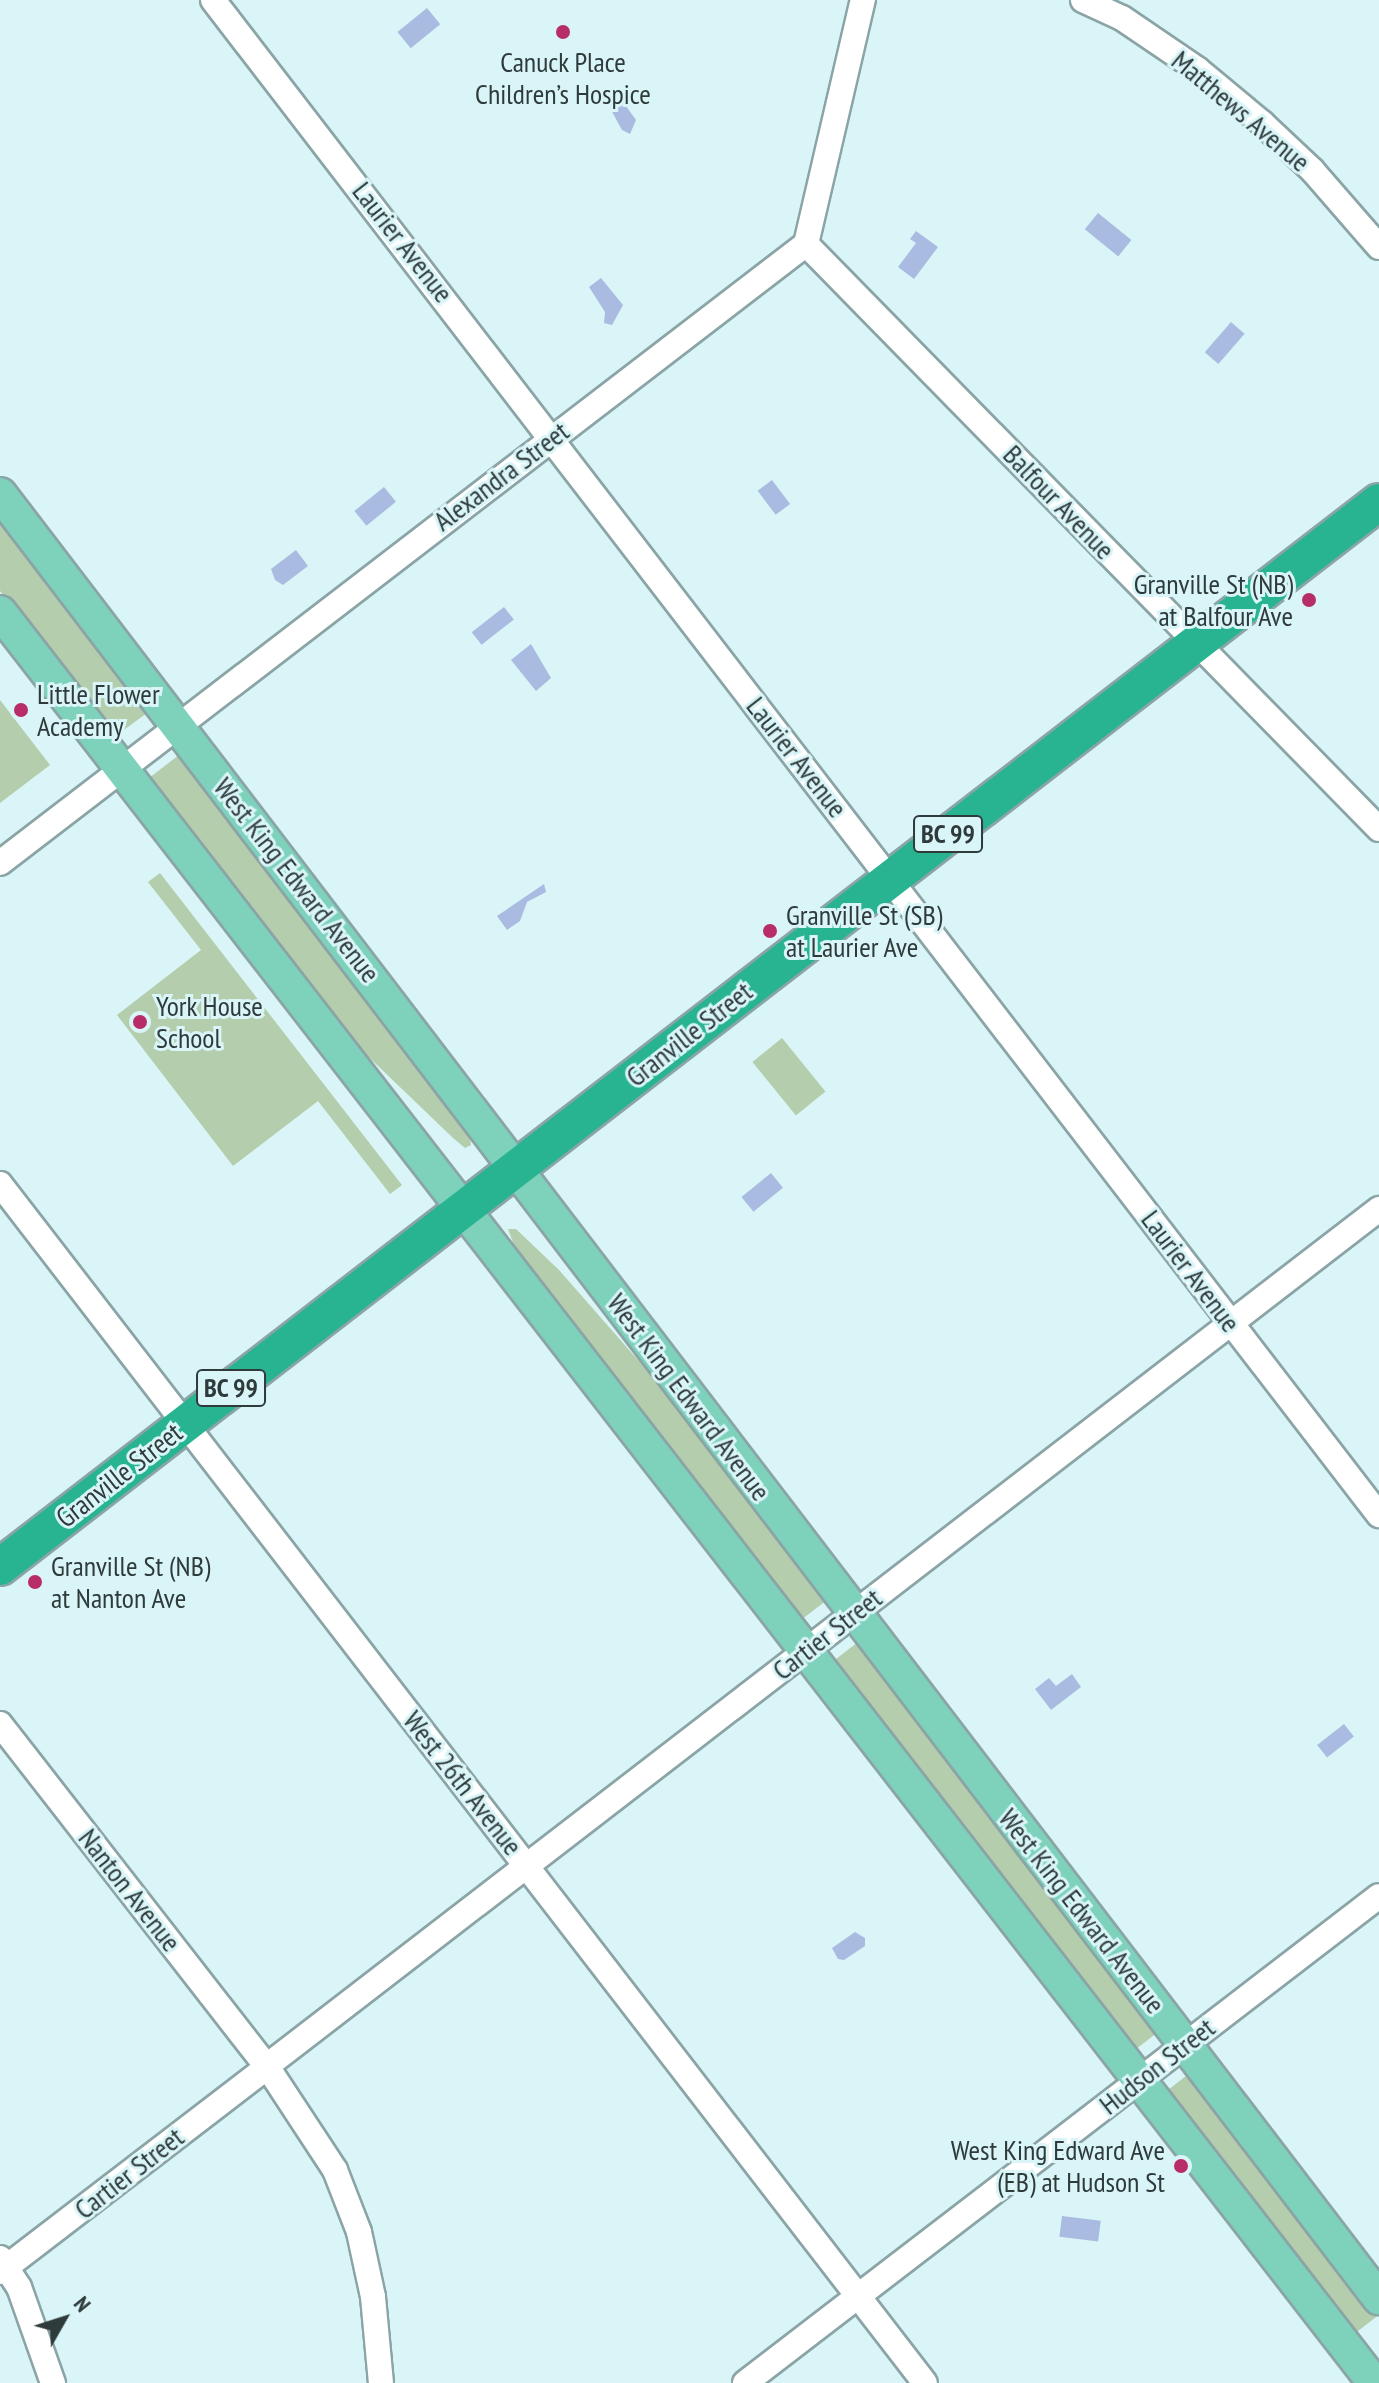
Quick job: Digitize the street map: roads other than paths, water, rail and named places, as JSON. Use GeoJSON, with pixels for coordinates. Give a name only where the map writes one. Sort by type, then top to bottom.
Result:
{"type":"FeatureCollection","features":[{"type":"Feature","properties":{"kind":"highway","name":"Granville Street"},"geometry":{"type":"LineString","coordinates":[[0,1567],[1379,502]]}},
{"type":"Feature","properties":{"kind":"main road","name":"West King Edward Avenue"},"geometry":{"type":"LineString","coordinates":[[0,494],[1379,2298]]}},
{"type":"Feature","properties":{"kind":"main road","name":"West King Edward Avenue"},"geometry":{"type":"LineString","coordinates":[[0,612],[808,1648],[1374,2383]]}},
{"type":"Feature","properties":{"kind":"street","name":"Laurier Avenue"},"geometry":{"type":"LineString","coordinates":[[213,0],[1379,1515]]}},
{"type":"Feature","properties":{"kind":"street"},"geometry":{"type":"LineString","coordinates":[[806,244],[863,0]]}},
{"type":"Feature","properties":{"kind":"street","name":"Matthews Avenue"},"geometry":{"type":"LineString","coordinates":[[1083,0],[1122,18],[1252,114],[1312,170],[1379,247]]}},
{"type":"Feature","properties":{"kind":"street","name":"Alexandra Street"},"geometry":{"type":"LineString","coordinates":[[0,863],[806,244]]}},
{"type":"Feature","properties":{"kind":"street","name":"Balfour Avenue"},"geometry":{"type":"LineString","coordinates":[[806,244],[1379,829]]}},
{"type":"Feature","properties":{"kind":"street","name":"West 26th Avenue"},"geometry":{"type":"LineString","coordinates":[[0,1184],[925,2383]]}},
{"type":"Feature","properties":{"kind":"street","name":"Cartier Street"},"geometry":{"type":"LineString","coordinates":[[2,2266],[267,2066],[1379,1209]]}},
{"type":"Feature","properties":{"kind":"street","name":"Nanton Avenue"},"geometry":{"type":"LineString","coordinates":[[0,1724],[267,2066],[335,2170],[359,2232],[373,2297],[381,2383]]}},
{"type":"Feature","properties":{"kind":"street","name":"Hudson Street"},"geometry":{"type":"LineString","coordinates":[[745,2383],[1379,1896]]}},
{"type":"Feature","properties":{"kind":"street"},"geometry":{"type":"LineString","coordinates":[[2,2266],[19,2287],[53,2383]]}},
{"type":"Feature","properties":{"kind":"water"},"geometry":{"type":"Polygon","coordinates":[[[427,8],[440,24],[411,48],[397,32],[427,8]]]}},
{"type":"Feature","properties":{"kind":"water"},"geometry":{"type":"Polygon","coordinates":[[[621,99],[636,120],[630,134],[622,130],[610,108],[612,101],[621,99]]]}},
{"type":"Feature","properties":{"kind":"water"},"geometry":{"type":"Polygon","coordinates":[[[1098,213],[1131,240],[1118,256],[1085,229],[1098,213]]]}},
{"type":"Feature","properties":{"kind":"water"},"geometry":{"type":"Polygon","coordinates":[[[916,231],[938,247],[914,279],[898,267],[916,243],[910,239],[916,231]]]}},
{"type":"Feature","properties":{"kind":"water"},"geometry":{"type":"Polygon","coordinates":[[[601,278],[623,305],[612,325],[604,323],[605,312],[589,287],[601,278]]]}},
{"type":"Feature","properties":{"kind":"water"},"geometry":{"type":"Polygon","coordinates":[[[1231,322],[1245,334],[1218,364],[1205,352],[1231,322]]]}},
{"type":"Feature","properties":{"kind":"water"},"geometry":{"type":"Polygon","coordinates":[[[772,480],[790,504],[776,515],[758,491],[772,480]]]}},
{"type":"Feature","properties":{"kind":"water"},"geometry":{"type":"Polygon","coordinates":[[[384,487],[396,502],[366,526],[354,511],[384,487]]]}},
{"type":"Feature","properties":{"kind":"water"},"geometry":{"type":"Polygon","coordinates":[[[296,550],[308,566],[283,585],[275,580],[271,569],[296,550]]]}},
{"type":"Feature","properties":{"kind":"water"},"geometry":{"type":"Polygon","coordinates":[[[504,607],[514,620],[482,645],[472,632],[504,607]]]}},
{"type":"Feature","properties":{"kind":"water"},"geometry":{"type":"Polygon","coordinates":[[[531,644],[551,678],[536,691],[511,660],[531,644]]]}},
{"type":"Feature","properties":{"kind":"water"},"geometry":{"type":"Polygon","coordinates":[[[544,884],[546,892],[527,902],[520,921],[507,930],[497,916],[544,884]]]}},
{"type":"Feature","properties":{"kind":"water"},"geometry":{"type":"Polygon","coordinates":[[[771,1173],[783,1188],[753,1212],[741,1197],[771,1173]]]}},
{"type":"Feature","properties":{"kind":"water"},"geometry":{"type":"Polygon","coordinates":[[[1072,1674],[1081,1687],[1051,1710],[1035,1689],[1049,1678],[1056,1686],[1072,1674]]]}},
{"type":"Feature","properties":{"kind":"water"},"geometry":{"type":"Polygon","coordinates":[[[1344,1724],[1354,1737],[1327,1758],[1317,1745],[1344,1724]]]}},
{"type":"Feature","properties":{"kind":"water"},"geometry":{"type":"Polygon","coordinates":[[[855,1932],[865,1938],[865,1946],[844,1960],[838,1959],[832,1948],[855,1932]]]}},
{"type":"Feature","properties":{"kind":"water"},"geometry":{"type":"Polygon","coordinates":[[[1062,2216],[1101,2221],[1098,2242],[1059,2237],[1062,2216]]]}},
{"type":"Feature","properties":{"kind":"place","name":"Canuck Place Children’s Hospice"},"geometry":{"type":"Point","coordinates":[563,32]}},
{"type":"Feature","properties":{"kind":"place","name":"Granville St (NB) at Balfour Ave"},"geometry":{"type":"Point","coordinates":[1309,600]}},
{"type":"Feature","properties":{"kind":"place","name":"Little Flower Academy"},"geometry":{"type":"Point","coordinates":[21,710]}},
{"type":"Feature","properties":{"kind":"place","name":"Granville St (SB) at Laurier Ave"},"geometry":{"type":"Point","coordinates":[770,931]}},
{"type":"Feature","properties":{"kind":"place","name":"York House School"},"geometry":{"type":"Point","coordinates":[140,1022]}},
{"type":"Feature","properties":{"kind":"place","name":"Granville St (NB) at Nanton Ave"},"geometry":{"type":"Point","coordinates":[35,1582]}},
{"type":"Feature","properties":{"kind":"place","name":"West King Edward Ave (EB) at Hudson St"},"geometry":{"type":"Point","coordinates":[1181,2166]}}]}
